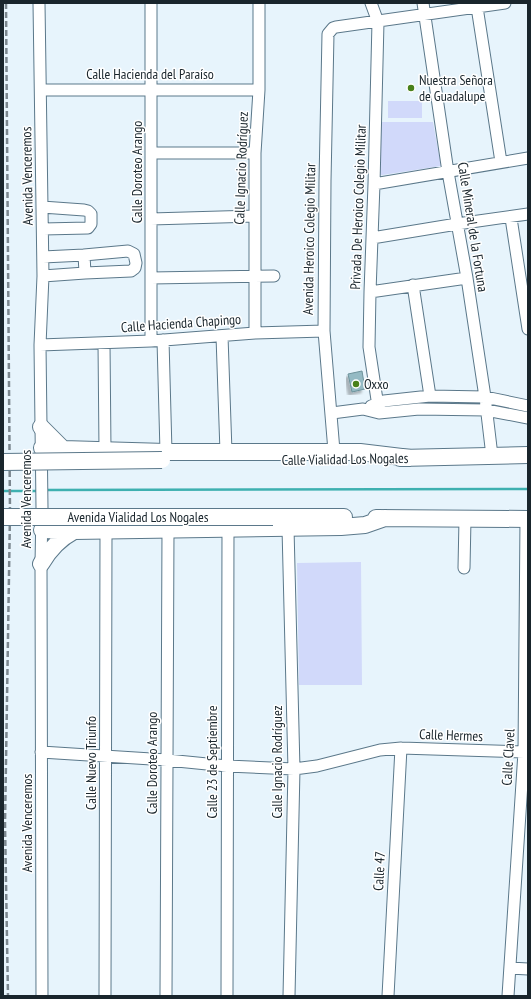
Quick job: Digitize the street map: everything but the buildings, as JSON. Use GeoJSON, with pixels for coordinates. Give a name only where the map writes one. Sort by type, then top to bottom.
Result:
{"type":"FeatureCollection","features":[{"type":"Feature","properties":{"kind":"highway"},"geometry":{"type":"LineString","coordinates":[[42,427],[63,449]]}},
{"type":"Feature","properties":{"kind":"highway"},"geometry":{"type":"LineString","coordinates":[[42,448],[105,450],[164,456]]}},
{"type":"Feature","properties":{"kind":"highway"},"geometry":{"type":"LineString","coordinates":[[3,462],[164,456],[226,452],[334,451],[360,452],[410,458]]}},
{"type":"Feature","properties":{"kind":"highway","name":"Calle Vialidad Los Nogales"},"geometry":{"type":"LineString","coordinates":[[164,456],[410,458],[528,455]]}},
{"type":"Feature","properties":{"kind":"highway","name":"Avenida Vialidad Los Nogales"},"geometry":{"type":"LineString","coordinates":[[3,517],[331,516],[385,518]]}},
{"type":"Feature","properties":{"kind":"highway"},"geometry":{"type":"LineString","coordinates":[[42,530],[168,530],[352,526],[385,518],[527,519]]}},
{"type":"Feature","properties":{"kind":"highway"},"geometry":{"type":"LineString","coordinates":[[40,564],[49,551],[65,536],[74,531]]}},
{"type":"Feature","properties":{"kind":"street","name":"Avenida Venceremos"},"geometry":{"type":"LineString","coordinates":[[39,3],[43,257],[40,346],[42,427],[42,530],[40,564],[42,996]]}},
{"type":"Feature","properties":{"kind":"street","name":"Calle Doroteo Arango"},"geometry":{"type":"LineString","coordinates":[[151,3],[151,341]]}},
{"type":"Feature","properties":{"kind":"street","name":"Calle Ignacio Rodríguez"},"geometry":{"type":"LineString","coordinates":[[255,333],[255,153],[259,90],[259,3]]}},
{"type":"Feature","properties":{"kind":"street","name":"Privada De Heroico Colegio Militar"},"geometry":{"type":"LineString","coordinates":[[371,3],[378,22],[369,347],[378,407]]}},
{"type":"Feature","properties":{"kind":"street"},"geometry":{"type":"LineString","coordinates":[[378,22],[424,9],[477,7],[505,3]]}},
{"type":"Feature","properties":{"kind":"street"},"geometry":{"type":"LineString","coordinates":[[477,7],[501,162]]}},
{"type":"Feature","properties":{"kind":"street","name":"Calle Mineral de la Fortuna"},"geometry":{"type":"LineString","coordinates":[[424,9],[448,172],[458,224],[492,456]]}},
{"type":"Feature","properties":{"kind":"street","name":"Avenida Heroico Colegio Militar"},"geometry":{"type":"LineString","coordinates":[[334,451],[324,331],[328,34],[333,28],[336,27],[378,22]]}},
{"type":"Feature","properties":{"kind":"street","name":"Calle Hacienda del Paraíso"},"geometry":{"type":"LineString","coordinates":[[41,90],[259,90]]}},
{"type":"Feature","properties":{"kind":"street"},"geometry":{"type":"LineString","coordinates":[[151,153],[255,153]]}},
{"type":"Feature","properties":{"kind":"street"},"geometry":{"type":"LineString","coordinates":[[374,184],[528,158]]}},
{"type":"Feature","properties":{"kind":"street"},"geometry":{"type":"LineString","coordinates":[[42,207],[84,210],[91,214],[91,224],[88,228],[42,229]]}},
{"type":"Feature","properties":{"kind":"street"},"geometry":{"type":"LineString","coordinates":[[372,238],[458,224],[511,218],[528,214]]}},
{"type":"Feature","properties":{"kind":"street"},"geometry":{"type":"LineString","coordinates":[[151,219],[255,216]]}},
{"type":"Feature","properties":{"kind":"street"},"geometry":{"type":"LineString","coordinates":[[511,218],[528,329]]}},
{"type":"Feature","properties":{"kind":"street"},"geometry":{"type":"LineString","coordinates":[[43,257],[128,250],[134,254],[136,263],[135,268],[131,272],[43,276]]}},
{"type":"Feature","properties":{"kind":"street"},"geometry":{"type":"LineString","coordinates":[[84,254],[85,273]]}},
{"type":"Feature","properties":{"kind":"street"},"geometry":{"type":"LineString","coordinates":[[151,278],[274,276]]}},
{"type":"Feature","properties":{"kind":"street"},"geometry":{"type":"LineString","coordinates":[[370,292],[466,278]]}},
{"type":"Feature","properties":{"kind":"street"},"geometry":{"type":"LineString","coordinates":[[413,285],[430,396]]}},
{"type":"Feature","properties":{"kind":"street","name":"Calle Hacienda Chapingo"},"geometry":{"type":"LineString","coordinates":[[40,346],[151,341],[255,333],[324,331]]}},
{"type":"Feature","properties":{"kind":"street"},"geometry":{"type":"LineString","coordinates":[[222,336],[226,452]]}},
{"type":"Feature","properties":{"kind":"street"},"geometry":{"type":"LineString","coordinates":[[163,340],[164,456]]}},
{"type":"Feature","properties":{"kind":"street"},"geometry":{"type":"LineString","coordinates":[[104,343],[105,450]]}},
{"type":"Feature","properties":{"kind":"street"},"geometry":{"type":"LineString","coordinates":[[378,407],[399,398],[430,396],[484,397],[528,406]]}},
{"type":"Feature","properties":{"kind":"street"},"geometry":{"type":"LineString","coordinates":[[332,413],[378,407],[486,410],[528,418]]}},
{"type":"Feature","properties":{"kind":"street"},"geometry":{"type":"LineString","coordinates":[[464,519],[464,568]]}},
{"type":"Feature","properties":{"kind":"street","name":"Calle Clavel"},"geometry":{"type":"LineString","coordinates":[[508,996],[526,733],[527,519]]}},
{"type":"Feature","properties":{"kind":"street","name":"Calle 23 de Septiembre"},"geometry":{"type":"LineString","coordinates":[[227,996],[228,528]]}},
{"type":"Feature","properties":{"kind":"street","name":"Calle Ignacio Rodríguez"},"geometry":{"type":"LineString","coordinates":[[288,528],[294,769],[289,996]]}},
{"type":"Feature","properties":{"kind":"street","name":"Calle Nuevo Triunfo"},"geometry":{"type":"LineString","coordinates":[[105,996],[106,530]]}},
{"type":"Feature","properties":{"kind":"street","name":"Calle Doroteo Arango"},"geometry":{"type":"LineString","coordinates":[[166,996],[168,530]]}},
{"type":"Feature","properties":{"kind":"street","name":"Calle Hermes"},"geometry":{"type":"LineString","coordinates":[[42,752],[167,760],[227,766],[294,769],[317,766],[380,750],[401,748],[524,752]]}},
{"type":"Feature","properties":{"kind":"street","name":"Calle 47"},"geometry":{"type":"LineString","coordinates":[[388,996],[401,748]]}},
{"type":"Feature","properties":{"kind":"street"},"geometry":{"type":"LineString","coordinates":[[510,968],[528,969]]}},
{"type":"Feature","properties":{"kind":"shaded area"},"geometry":{"type":"Polygon","coordinates":[[[388,101],[422,101],[422,118],[388,118],[388,101]]]}},
{"type":"Feature","properties":{"kind":"shaded area"},"geometry":{"type":"Polygon","coordinates":[[[379,122],[433,122],[441,166],[376,176],[379,122]]]}},
{"type":"Feature","properties":{"kind":"shaded area"},"geometry":{"type":"Polygon","coordinates":[[[361,562],[362,685],[299,685],[297,563],[361,562]]]}},
{"type":"Feature","properties":{"kind":"waterway"},"geometry":{"type":"LineString","coordinates":[[45,490],[528,489]]}},
{"type":"Feature","properties":{"kind":"waterway"},"geometry":{"type":"LineString","coordinates":[[3,491],[38,491]]}},
{"type":"Feature","properties":{"kind":"railway"},"geometry":{"type":"LineString","coordinates":[[6,3],[10,513],[5,824],[8,996]]}},
{"type":"Feature","properties":{"kind":"place","name":"Nuestra Señora de Guadalupe"},"geometry":{"type":"Point","coordinates":[411,88]}},
{"type":"Feature","properties":{"kind":"place","name":"Oxxo"},"geometry":{"type":"Point","coordinates":[356,384]}}]}
